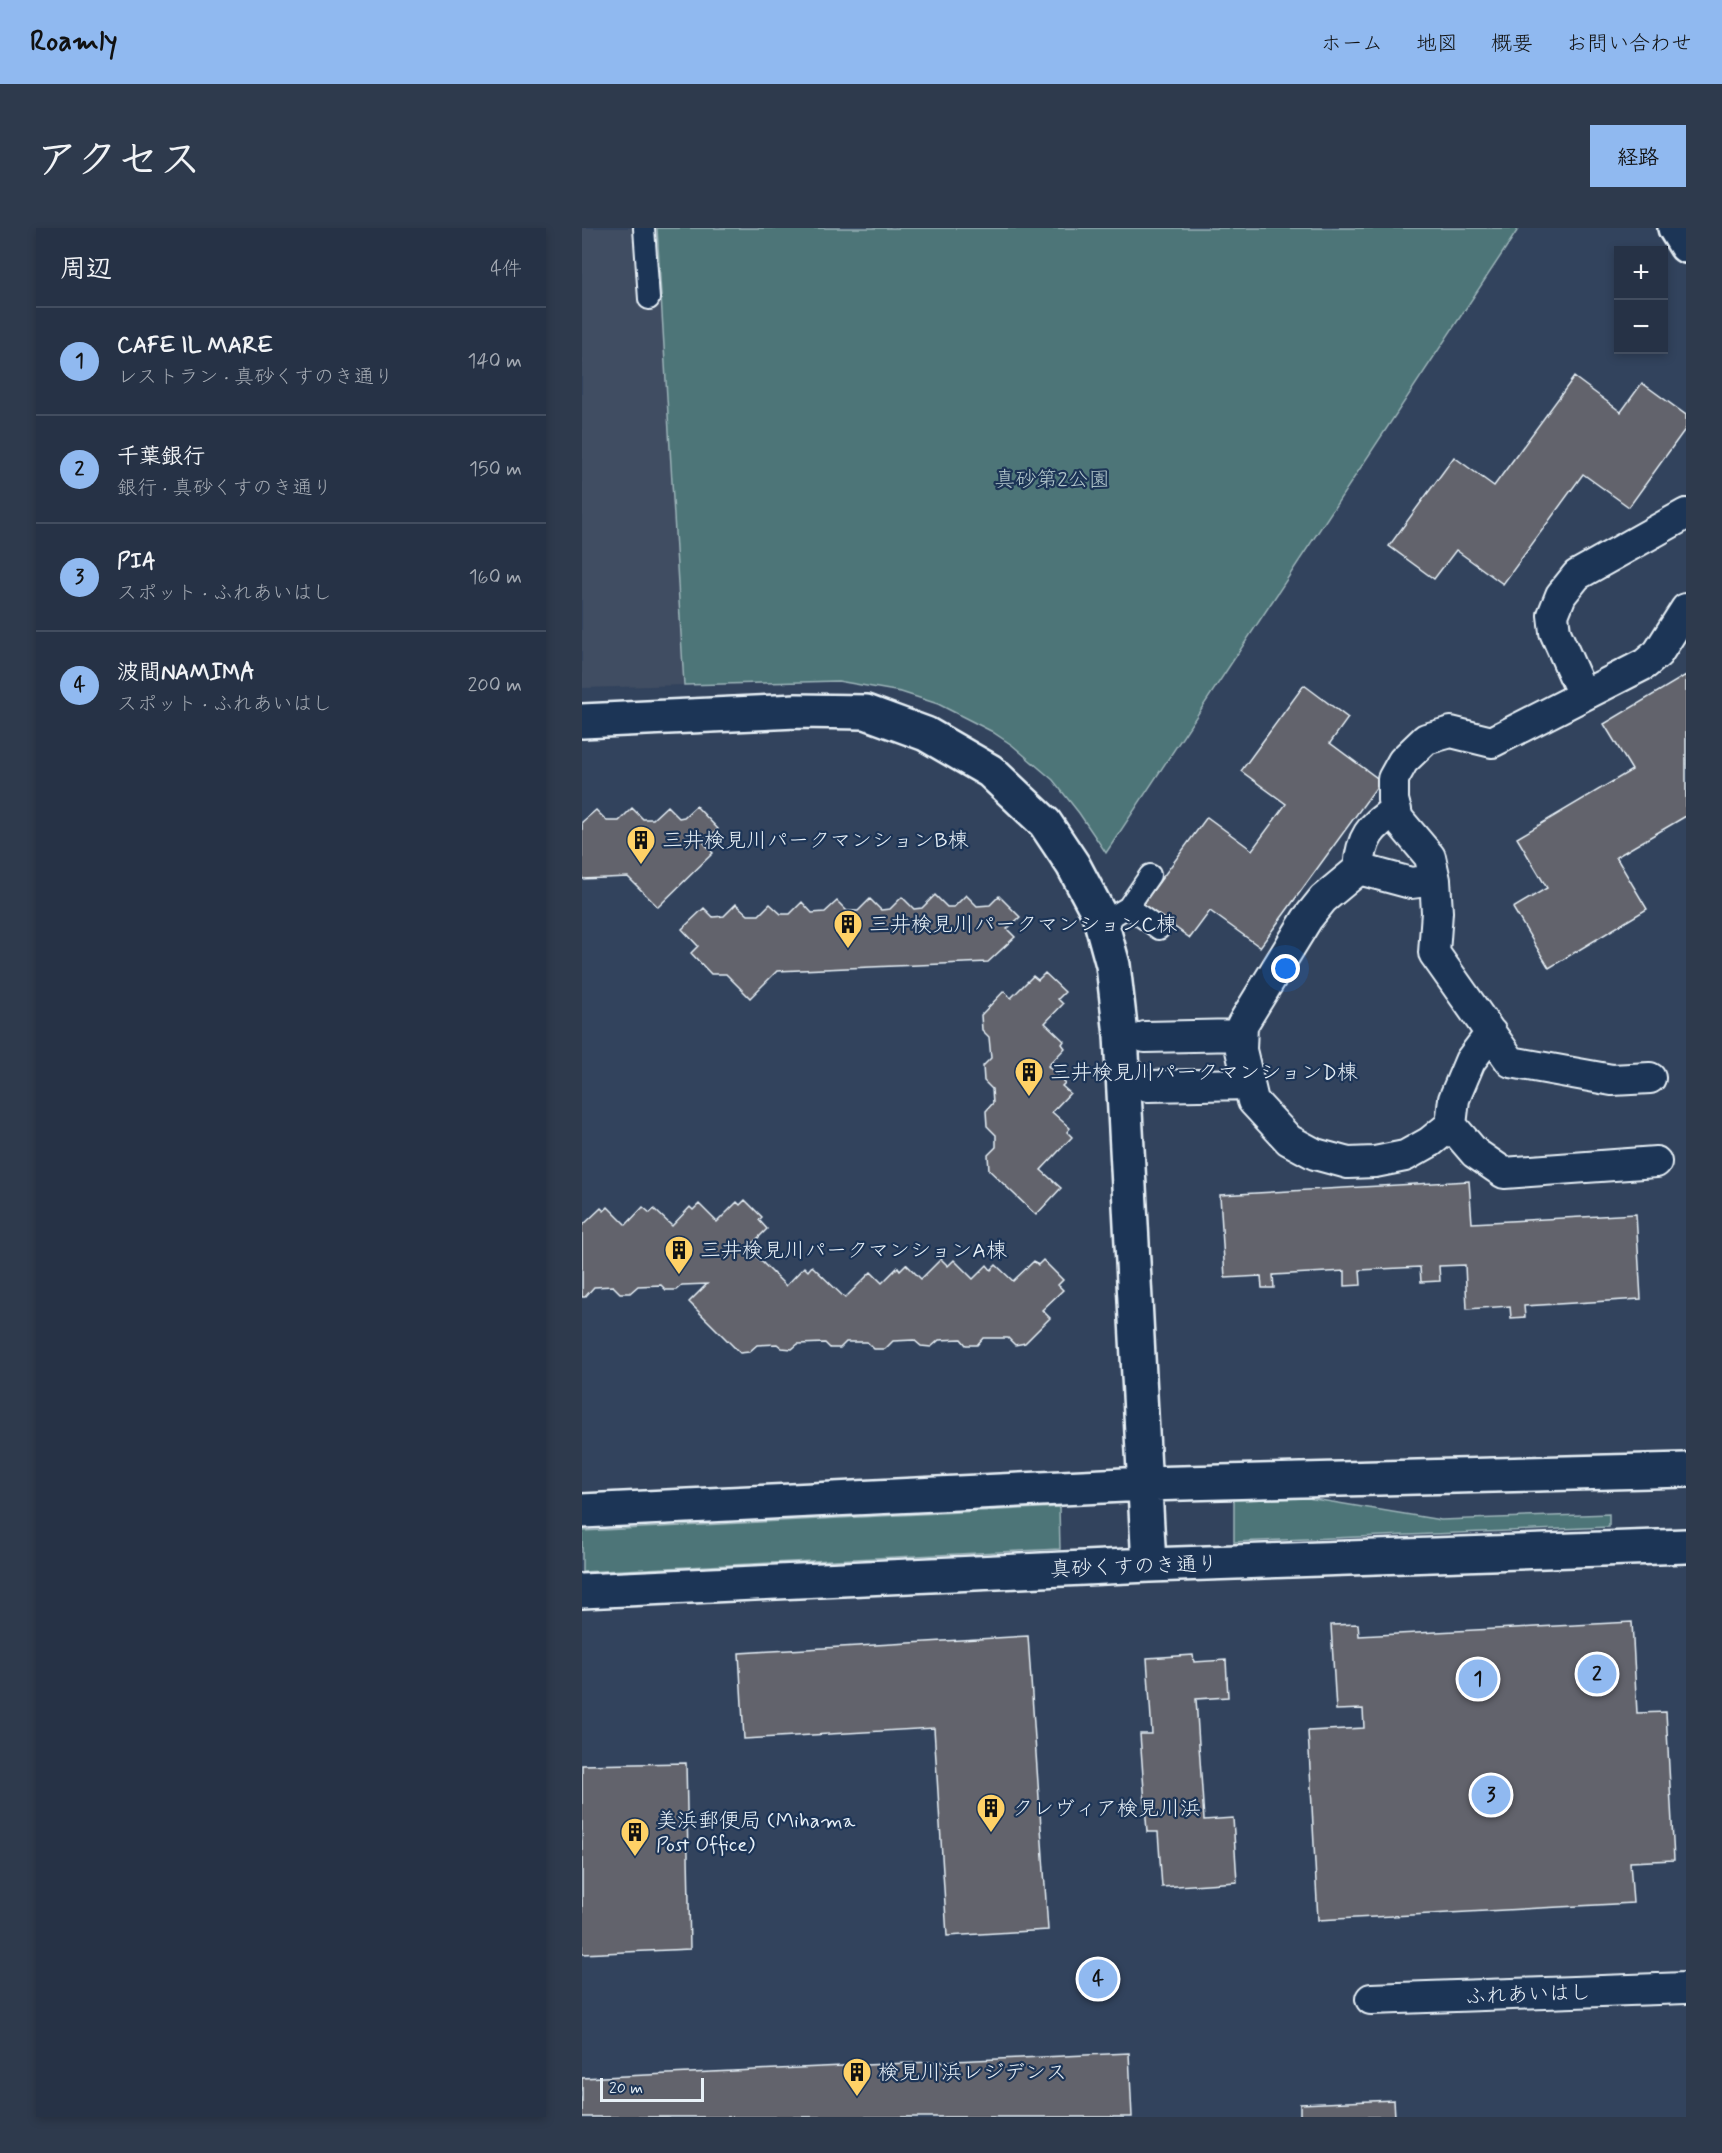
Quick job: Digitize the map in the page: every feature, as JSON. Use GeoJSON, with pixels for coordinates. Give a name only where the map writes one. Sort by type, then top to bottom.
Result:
{"type":"FeatureCollection","features":[{"type":"Feature","properties":{"kind":"street"},"geometry":{"type":"LineString","coordinates":[[1675,228],[1686,246]]}},
{"type":"Feature","properties":{"kind":"street"},"geometry":{"type":"LineString","coordinates":[[1583,696],[1555,632],[1553,615],[1561,595],[1577,575],[1686,514]]}},
{"type":"Feature","properties":{"kind":"street"},"geometry":{"type":"LineString","coordinates":[[1650,1078],[1612,1080],[1512,1062],[1434,953],[1437,912],[1435,880],[1430,857],[1398,819],[1393,800],[1393,779],[1403,761],[1426,739],[1451,732],[1492,742],[1645,664],[1658,653],[1686,609]]}},
{"type":"Feature","properties":{"kind":"street"},"geometry":{"type":"LineString","coordinates":[[582,721],[796,711],[866,712],[926,734],[990,771],[1045,823],[1073,865],[1099,914],[1115,915],[1113,965],[1121,1035],[1149,1565]]}},
{"type":"Feature","properties":{"kind":"street"},"geometry":{"type":"LineString","coordinates":[[1396,810],[1386,816],[1366,836],[1360,849],[1359,869],[1323,899],[1307,919],[1242,1025],[1241,1050],[1254,1101],[1289,1140],[1315,1154],[1347,1163],[1375,1162],[1405,1156],[1430,1142],[1451,1125],[1454,1099],[1470,1061],[1491,1033]]}},
{"type":"Feature","properties":{"kind":"street"},"geometry":{"type":"LineString","coordinates":[[1359,869],[1411,884],[1435,880]]}},
{"type":"Feature","properties":{"kind":"street"},"geometry":{"type":"LineString","coordinates":[[1145,1037],[1242,1035]]}},
{"type":"Feature","properties":{"kind":"street"},"geometry":{"type":"LineString","coordinates":[[1148,1086],[1249,1084]]}},
{"type":"Feature","properties":{"kind":"street"},"geometry":{"type":"LineString","coordinates":[[1451,1125],[1475,1153],[1504,1173],[1656,1162]]}},
{"type":"Feature","properties":{"kind":"street"},"geometry":{"type":"LineString","coordinates":[[582,1511],[1145,1484],[1686,1470]]}},
{"type":"Feature","properties":{"kind":"street","name":"真砂くすのき通り"},"geometry":{"type":"LineString","coordinates":[[582,1591],[1149,1565],[1686,1546]]}},
{"type":"Feature","properties":{"kind":"street","name":"ふれあいはし"},"geometry":{"type":"LineString","coordinates":[[1371,2000],[1686,1988]]}},
{"type":"Feature","properties":{"kind":"lane"},"geometry":{"type":"LineString","coordinates":[[644,228],[649,299]]}},
{"type":"Feature","properties":{"kind":"lane"},"geometry":{"type":"LineString","coordinates":[[1150,875],[1115,915],[1159,930]]}},
{"type":"Feature","properties":{"kind":"shaded area"},"geometry":{"type":"Polygon","coordinates":[[[582,228],[657,228],[684,685],[582,688],[582,228]]]}},
{"type":"Feature","properties":{"kind":"green space","name":"真砂第2公園"},"geometry":{"type":"Polygon","coordinates":[[[657,228],[1519,228],[1106,853],[1053,780],[1012,745],[991,731],[938,704],[901,692],[838,681],[684,685],[657,228]]]}},
{"type":"Feature","properties":{"kind":"green space"},"geometry":{"type":"Polygon","coordinates":[[[1308,1498],[1441,1520],[1609,1514],[1609,1527],[1234,1542],[1234,1500],[1308,1498]]]}},
{"type":"Feature","properties":{"kind":"green space"},"geometry":{"type":"Polygon","coordinates":[[[1059,1507],[1060,1549],[582,1572],[582,1531],[1059,1507]]]}},
{"type":"Feature","properties":{"kind":"building"},"geometry":{"type":"Polygon","coordinates":[[[1574,377],[1621,412],[1642,383],[1686,415],[1686,428],[1629,507],[1583,474],[1503,584],[1456,550],[1434,579],[1389,546],[1454,457],[1494,486],[1574,377]]]}},
{"type":"Feature","properties":{"kind":"building"},"geometry":{"type":"Polygon","coordinates":[[[1686,675],[1686,816],[1616,857],[1647,909],[1549,968],[1513,908],[1547,888],[1517,838],[1632,770],[1604,724],[1686,675]]]}},
{"type":"Feature","properties":{"kind":"building"},"geometry":{"type":"Polygon","coordinates":[[[1304,685],[1348,718],[1330,743],[1381,781],[1260,947],[1210,911],[1190,938],[1143,904],[1207,817],[1252,850],[1286,804],[1241,771],[1304,685]]]}},
{"type":"Feature","properties":{"kind":"building","name":"三井検見川パークマンションB棟"},"geometry":{"type":"Polygon","coordinates":[[[667,806],[679,818],[684,817],[696,806],[718,829],[704,843],[713,853],[658,907],[628,877],[582,879],[582,822],[596,810],[607,821],[619,821],[632,808],[643,819],[653,819],[667,806]]]}},
{"type":"Feature","properties":{"kind":"building","name":"三井検見川パークマンションC棟"},"geometry":{"type":"Polygon","coordinates":[[[935,895],[947,907],[954,907],[966,895],[977,906],[990,905],[999,896],[1020,917],[1007,929],[1015,937],[988,962],[777,971],[750,998],[726,974],[711,974],[691,953],[698,946],[682,929],[704,908],[713,917],[724,916],[736,904],[748,915],[759,915],[770,904],[781,914],[790,914],[802,902],[812,913],[825,912],[837,901],[847,911],[858,911],[870,899],[881,910],[890,909],[902,897],[914,909],[922,908],[935,895]]]}},
{"type":"Feature","properties":{"kind":"building","name":"三井検見川パークマンションD棟"},"geometry":{"type":"Polygon","coordinates":[[[1045,973],[1065,992],[1058,999],[1063,1004],[1045,1023],[1064,1041],[1062,1044],[1065,1048],[1048,1066],[1065,1083],[1062,1086],[1070,1093],[1052,1112],[1070,1128],[1067,1132],[1072,1137],[1041,1170],[1061,1188],[1036,1215],[989,1170],[988,1155],[996,1147],[996,1135],[987,1126],[986,1111],[993,1103],[992,1089],[984,1081],[983,1066],[991,1058],[989,1037],[982,1030],[981,1015],[1004,991],[1011,998],[1033,976],[1038,980],[1045,973]]]}},
{"type":"Feature","properties":{"kind":"building"},"geometry":{"type":"Polygon","coordinates":[[[1469,1181],[1472,1223],[1636,1214],[1641,1299],[1524,1306],[1525,1317],[1511,1318],[1510,1306],[1467,1309],[1465,1265],[1439,1266],[1440,1281],[1421,1282],[1420,1267],[1360,1270],[1361,1285],[1345,1286],[1345,1271],[1273,1275],[1274,1288],[1262,1288],[1261,1276],[1225,1278],[1220,1195],[1469,1181]]]}},
{"type":"Feature","properties":{"kind":"building","name":"三井検見川パークマンションA棟"},"geometry":{"type":"Polygon","coordinates":[[[745,1200],[762,1217],[759,1220],[767,1229],[748,1248],[786,1286],[804,1267],[808,1271],[812,1266],[845,1298],[871,1272],[882,1283],[898,1267],[900,1270],[906,1264],[921,1279],[941,1259],[948,1266],[954,1260],[973,1279],[987,1265],[991,1270],[996,1265],[1013,1281],[1034,1261],[1038,1265],[1043,1260],[1063,1280],[1058,1285],[1063,1290],[1042,1310],[1050,1318],[1025,1343],[1015,1345],[1008,1338],[983,1338],[977,1345],[966,1345],[961,1339],[939,1340],[931,1347],[921,1346],[914,1340],[893,1341],[885,1349],[874,1349],[867,1342],[846,1342],[840,1348],[830,1348],[825,1343],[798,1344],[792,1349],[782,1348],[777,1344],[757,1345],[749,1352],[740,1353],[689,1302],[707,1284],[682,1285],[676,1290],[666,1290],[661,1285],[638,1286],[630,1293],[620,1293],[613,1286],[594,1287],[585,1297],[582,1297],[582,1226],[601,1208],[604,1211],[608,1207],[626,1225],[643,1207],[650,1213],[654,1209],[672,1226],[690,1207],[693,1210],[699,1204],[717,1222],[737,1202],[740,1205],[745,1200]]]}},
{"type":"Feature","properties":{"kind":"building"},"geometry":{"type":"Polygon","coordinates":[[[1632,1622],[1637,1713],[1666,1712],[1674,1860],[1630,1862],[1633,1903],[1318,1920],[1308,1731],[1364,1728],[1363,1709],[1336,1710],[1331,1625],[1358,1624],[1359,1636],[1632,1622]]]}},
{"type":"Feature","properties":{"kind":"building","name":"クレヴィア検見川浜"},"geometry":{"type":"Polygon","coordinates":[[[1028,1636],[1048,1930],[947,1936],[934,1728],[744,1739],[739,1653],[1028,1636]]]}},
{"type":"Feature","properties":{"kind":"building"},"geometry":{"type":"Polygon","coordinates":[[[1193,1655],[1194,1662],[1226,1660],[1228,1697],[1196,1699],[1204,1820],[1233,1818],[1237,1882],[1162,1887],[1158,1832],[1147,1832],[1140,1734],[1152,1734],[1147,1658],[1193,1655]]]}},
{"type":"Feature","properties":{"kind":"building","name":"美浜郵便局 (Mihama Post Office)"},"geometry":{"type":"Polygon","coordinates":[[[686,1763],[690,1949],[582,1954],[582,1765],[686,1763]]]}},
{"type":"Feature","properties":{"kind":"building","name":"検見川浜レジデンス"},"geometry":{"type":"Polygon","coordinates":[[[1129,2053],[1132,2117],[582,2117],[582,2078],[1129,2053]]]}},
{"type":"Feature","properties":{"kind":"building"},"geometry":{"type":"Polygon","coordinates":[[[1394,2100],[1395,2117],[1300,2117],[1300,2104],[1394,2100]]]}},
{"type":"Feature","properties":{"kind":"place","name":"三井検見川パークマンションB棟"},"geometry":{"type":"Point","coordinates":[641,866]}},
{"type":"Feature","properties":{"kind":"place","name":"三井検見川パークマンションC棟"},"geometry":{"type":"Point","coordinates":[848,950]}},
{"type":"Feature","properties":{"kind":"place","name":"三井検見川パークマンションD棟"},"geometry":{"type":"Point","coordinates":[1029,1098]}},
{"type":"Feature","properties":{"kind":"place","name":"三井検見川パークマンションA棟"},"geometry":{"type":"Point","coordinates":[679,1276]}},
{"type":"Feature","properties":{"kind":"place","name":"千葉銀行"},"geometry":{"type":"Point","coordinates":[1597,1674]}},
{"type":"Feature","properties":{"kind":"place","name":"CAFE IL MARE"},"geometry":{"type":"Point","coordinates":[1478,1679]}},
{"type":"Feature","properties":{"kind":"place","name":"PIA"},"geometry":{"type":"Point","coordinates":[1491,1795]}},
{"type":"Feature","properties":{"kind":"place","name":"クレヴィア検見川浜"},"geometry":{"type":"Point","coordinates":[991,1834]}},
{"type":"Feature","properties":{"kind":"place","name":"美浜郵便局 (Mihama Post Office)"},"geometry":{"type":"Point","coordinates":[635,1858]}},
{"type":"Feature","properties":{"kind":"place","name":"波間NAMIMA"},"geometry":{"type":"Point","coordinates":[1098,1979]}},
{"type":"Feature","properties":{"kind":"place","name":"検見川浜レジデンス"},"geometry":{"type":"Point","coordinates":[857,2098]}}]}
